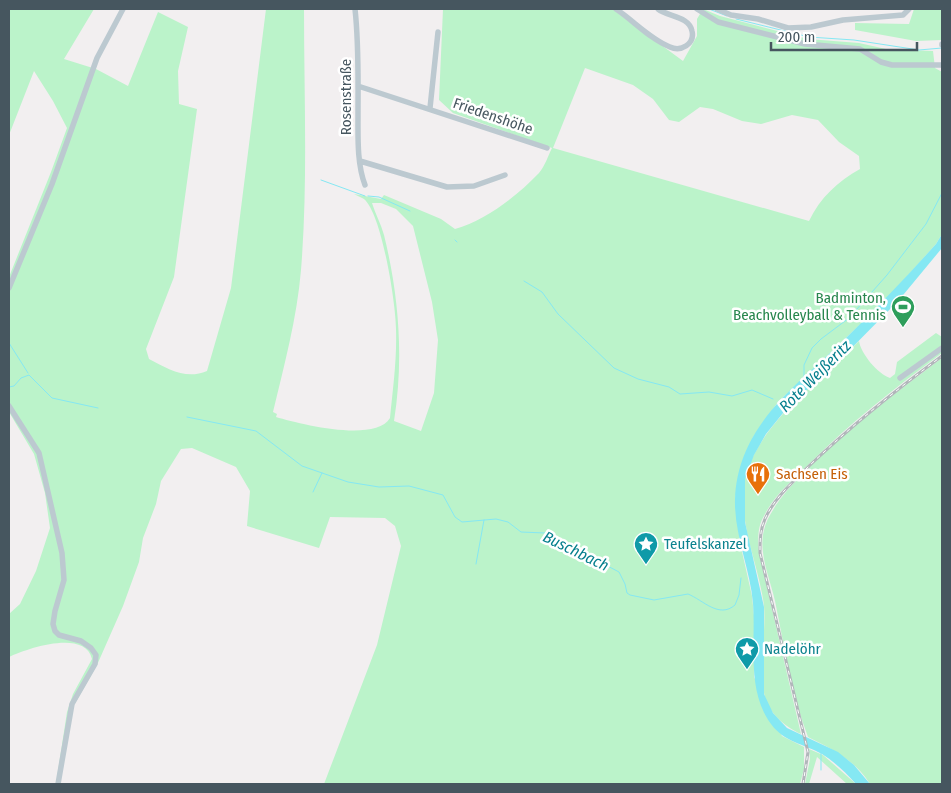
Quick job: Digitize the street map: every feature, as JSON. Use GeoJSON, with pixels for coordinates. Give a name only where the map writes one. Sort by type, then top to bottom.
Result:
{"type":"FeatureCollection","features":[{"type":"Feature","properties":{"kind":"street"},"geometry":{"type":"LineString","coordinates":[[9,288],[42,208],[97,58],[123,9]]}},
{"type":"Feature","properties":{"kind":"street","name":"Rosenstraße"},"geometry":{"type":"LineString","coordinates":[[355,9],[358,36],[360,161],[365,185]]}},
{"type":"Feature","properties":{"kind":"street"},"geometry":{"type":"LineString","coordinates":[[616,9],[668,46],[681,49],[688,46],[692,38],[692,30],[688,22],[658,9]]}},
{"type":"Feature","properties":{"kind":"street"},"geometry":{"type":"LineString","coordinates":[[697,9],[718,22],[805,44],[860,49],[881,62],[892,65],[942,65]]}},
{"type":"Feature","properties":{"kind":"street"},"geometry":{"type":"LineString","coordinates":[[717,9],[731,15],[758,19],[788,28],[811,27],[843,20],[903,15],[909,9]]}},
{"type":"Feature","properties":{"kind":"street","name":"Friedenshöhe"},"geometry":{"type":"LineString","coordinates":[[430,108],[438,32]]}},
{"type":"Feature","properties":{"kind":"street","name":"Friedenshöhe"},"geometry":{"type":"LineString","coordinates":[[358,86],[430,108],[547,148]]}},
{"type":"Feature","properties":{"kind":"street"},"geometry":{"type":"LineString","coordinates":[[360,161],[447,187],[474,186],[505,175]]}},
{"type":"Feature","properties":{"kind":"street"},"geometry":{"type":"LineString","coordinates":[[900,378],[942,348]]}},
{"type":"Feature","properties":{"kind":"street"},"geometry":{"type":"LineString","coordinates":[[9,406],[38,454],[62,553],[64,580],[55,611],[53,624],[55,630],[60,635],[81,641],[91,648],[96,655],[95,664],[72,704],[58,784]]}},
{"type":"Feature","properties":{"kind":"green space"},"geometry":{"type":"Polygon","coordinates":[[[9,9],[94,9],[64,59],[96,69],[128,86],[158,12],[188,27],[178,71],[179,104],[197,109],[174,277],[146,349],[149,359],[177,372],[192,374],[207,371],[231,288],[266,9],[304,9],[305,173],[301,270],[286,360],[273,412],[277,414],[276,417],[302,424],[354,431],[382,425],[390,418],[396,340],[391,281],[377,222],[371,208],[364,199],[354,194],[381,199],[384,195],[441,219],[455,229],[478,220],[521,190],[541,170],[552,148],[453,113],[439,100],[443,9],[616,9],[615,11],[683,61],[697,36],[697,19],[703,9],[720,16],[808,39],[859,43],[886,49],[933,51],[935,68],[942,72],[942,234],[936,244],[885,301],[778,402],[753,437],[735,498],[740,543],[752,596],[755,625],[754,677],[782,736],[804,747],[804,769],[800,784],[324,784],[377,645],[401,546],[395,526],[385,518],[330,517],[319,548],[247,526],[250,491],[236,467],[192,448],[181,449],[161,481],[156,504],[143,538],[139,562],[123,606],[97,665],[74,705],[56,784],[67,712],[73,694],[92,659],[87,650],[79,645],[68,643],[55,643],[29,649],[9,657],[9,614],[20,604],[36,571],[50,528],[45,493],[34,454],[9,412],[9,277],[67,128],[34,71],[9,135],[9,9]],[[585,68],[553,148],[809,221],[830,191],[860,169],[859,156],[839,142],[818,120],[792,115],[761,124],[742,121],[713,109],[700,107],[679,122],[669,120],[653,99],[633,85],[585,68]],[[372,203],[384,235],[396,304],[399,374],[394,421],[421,431],[434,393],[438,340],[432,302],[413,226],[396,209],[381,203],[372,203]]]}},
{"type":"Feature","properties":{"kind":"green space"},"geometry":{"type":"Polygon","coordinates":[[[914,9],[942,9],[942,40],[916,41],[855,30],[855,23],[909,24],[914,9]]]}},
{"type":"Feature","properties":{"kind":"green space"},"geometry":{"type":"Polygon","coordinates":[[[936,333],[942,337],[942,353],[840,434],[778,495],[768,508],[760,525],[759,553],[801,734],[789,727],[773,713],[764,693],[762,674],[764,606],[748,536],[743,500],[744,482],[749,465],[758,447],[783,413],[859,341],[863,352],[871,363],[885,376],[890,378],[895,374],[897,362],[936,333]]]}},
{"type":"Feature","properties":{"kind":"green space"},"geometry":{"type":"Polygon","coordinates":[[[942,358],[942,784],[870,784],[851,762],[808,737],[793,687],[775,601],[765,566],[762,548],[764,530],[773,510],[790,487],[814,463],[870,413],[942,358]]]}},
{"type":"Feature","properties":{"kind":"green space"},"geometry":{"type":"Polygon","coordinates":[[[809,749],[823,755],[856,784],[847,784],[817,757],[809,784],[805,784],[810,759],[809,749]]]}},
{"type":"Feature","properties":{"kind":"water","name":"Rote Weißeritz"},"geometry":{"type":"Polygon","coordinates":[[[942,234],[942,248],[899,300],[824,376],[792,402],[766,434],[754,455],[745,479],[745,522],[764,607],[764,694],[773,713],[787,728],[838,752],[854,765],[870,784],[856,784],[827,757],[782,735],[771,724],[763,711],[755,681],[753,603],[735,512],[739,472],[747,448],[775,406],[883,301],[936,244],[942,234]]]}},
{"type":"Feature","properties":{"kind":"waterway"},"geometry":{"type":"LineString","coordinates":[[709,9],[727,16]]}},
{"type":"Feature","properties":{"kind":"waterway"},"geometry":{"type":"LineString","coordinates":[[736,19],[809,37],[854,40],[919,50],[942,48]]}},
{"type":"Feature","properties":{"kind":"waterway"},"geometry":{"type":"LineString","coordinates":[[321,180],[365,196]]}},
{"type":"Feature","properties":{"kind":"waterway","name":"Rote Weißeritz"},"geometry":{"type":"LineString","coordinates":[[804,377],[804,365],[812,348],[849,318],[887,275],[926,224],[942,193]]}},
{"type":"Feature","properties":{"kind":"waterway"},"geometry":{"type":"LineString","coordinates":[[368,196],[379,197],[410,211]]}},
{"type":"Feature","properties":{"kind":"waterway","name":"Rote Weißeritz"},"geometry":{"type":"LineString","coordinates":[[524,281],[542,292],[558,314],[614,368],[638,379],[669,387],[680,394],[709,392],[732,396],[752,390],[773,399]]}},
{"type":"Feature","properties":{"kind":"waterway"},"geometry":{"type":"LineString","coordinates":[[9,343],[28,373]]}},
{"type":"Feature","properties":{"kind":"waterway"},"geometry":{"type":"LineString","coordinates":[[9,387],[14,386],[21,378],[29,375],[52,398],[98,408]]}},
{"type":"Feature","properties":{"kind":"waterway","name":"Buschbach"},"geometry":{"type":"LineString","coordinates":[[187,417],[256,431],[302,466],[348,482],[379,487],[409,486],[443,495],[455,517],[462,522],[496,519],[508,522],[521,532],[545,533],[619,572],[627,593],[630,595],[654,600],[688,594],[711,607],[723,610],[735,605],[739,595],[741,578]]}},
{"type":"Feature","properties":{"kind":"waterway"},"geometry":{"type":"LineString","coordinates":[[313,492],[322,473]]}},
{"type":"Feature","properties":{"kind":"waterway"},"geometry":{"type":"LineString","coordinates":[[476,564],[484,520]]}},
{"type":"Feature","properties":{"kind":"waterway"},"geometry":{"type":"LineString","coordinates":[[821,753],[821,770]]}},
{"type":"Feature","properties":{"kind":"railway"},"geometry":{"type":"LineString","coordinates":[[803,784],[808,752],[760,553],[763,523],[779,497],[809,466],[874,409],[942,356]]}},
{"type":"Feature","properties":{"kind":"place","name":"Badminton, Beachvolleyball & Tennis"},"geometry":{"type":"Point","coordinates":[903,328]}},
{"type":"Feature","properties":{"kind":"place","name":"Sachsen Eis"},"geometry":{"type":"Point","coordinates":[758,495]}},
{"type":"Feature","properties":{"kind":"place","name":"Teufelskanzel"},"geometry":{"type":"Point","coordinates":[646,565]}},
{"type":"Feature","properties":{"kind":"place","name":"Nadelöhr"},"geometry":{"type":"Point","coordinates":[747,670]}}]}
